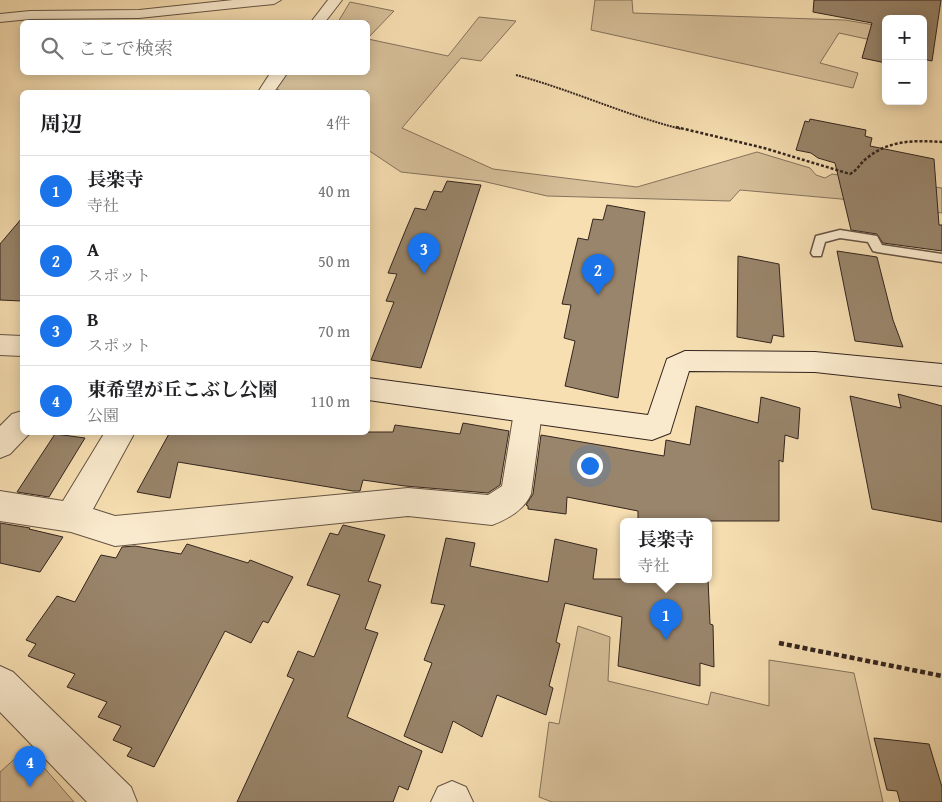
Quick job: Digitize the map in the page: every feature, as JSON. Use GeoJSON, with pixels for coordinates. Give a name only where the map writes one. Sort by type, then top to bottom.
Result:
{"type":"FeatureCollection","features":[{"type":"Feature","properties":{"kind":"street"},"geometry":{"type":"LineString","coordinates":[[30,15],[39,0]]}},
{"type":"Feature","properties":{"kind":"street"},"geometry":{"type":"LineString","coordinates":[[0,18],[30,15],[139,14],[192,4],[274,0]]}},
{"type":"Feature","properties":{"kind":"street"},"geometry":{"type":"LineString","coordinates":[[320,20],[335,0]]}},
{"type":"Feature","properties":{"kind":"street"},"geometry":{"type":"LineString","coordinates":[[267,90],[278,75]]}},
{"type":"Feature","properties":{"kind":"street"},"geometry":{"type":"LineString","coordinates":[[0,345],[20,346]]}},
{"type":"Feature","properties":{"kind":"street"},"geometry":{"type":"LineString","coordinates":[[370,389],[652,428],[660,424],[676,366],[684,361],[815,362],[942,375]]}},
{"type":"Feature","properties":{"kind":"street"},"geometry":{"type":"LineString","coordinates":[[0,506],[71,517],[115,531],[408,502],[492,510],[516,494],[528,412]]}},
{"type":"Feature","properties":{"kind":"street"},"geometry":{"type":"LineString","coordinates":[[0,446],[20,425]]}},
{"type":"Feature","properties":{"kind":"street"},"geometry":{"type":"LineString","coordinates":[[71,517],[119,435]]}},
{"type":"Feature","properties":{"kind":"street"},"geometry":{"type":"LineString","coordinates":[[0,685],[116,802]]}},
{"type":"Feature","properties":{"kind":"lane"},"geometry":{"type":"LineString","coordinates":[[817,252],[820,239],[840,234],[874,238],[877,248],[942,258]]}},
{"type":"Feature","properties":{"kind":"path"},"geometry":{"type":"LineString","coordinates":[[516,74],[558,86],[653,122],[764,148],[850,174],[856,172],[866,158],[898,141],[942,142]]}},
{"type":"Feature","properties":{"kind":"path"},"geometry":{"type":"LineString","coordinates":[[779,643],[942,676]]}},
{"type":"Feature","properties":{"kind":"shaded area"},"geometry":{"type":"Polygon","coordinates":[[[595,0],[632,0],[633,13],[845,20],[882,26],[882,42],[839,33],[820,63],[858,73],[853,88],[591,30],[595,0]]]}},
{"type":"Feature","properties":{"kind":"shaded area"},"geometry":{"type":"Polygon","coordinates":[[[350,2],[394,11],[370,36],[370,20],[339,20],[350,2]]]}},
{"type":"Feature","properties":{"kind":"shaded area"},"geometry":{"type":"Polygon","coordinates":[[[479,17],[516,21],[481,61],[461,58],[402,128],[493,169],[637,187],[757,152],[810,168],[816,175],[825,178],[832,174],[942,188],[942,213],[841,199],[740,190],[730,201],[547,196],[482,181],[401,172],[370,151],[370,90],[279,90],[275,88],[285,75],[370,75],[370,39],[448,56],[479,17]]]}},
{"type":"Feature","properties":{"kind":"shaded area"},"geometry":{"type":"Polygon","coordinates":[[[578,626],[610,637],[608,681],[708,705],[711,692],[769,706],[769,660],[854,673],[883,802],[552,802],[539,797],[549,722],[559,724],[578,626]]]}},
{"type":"Feature","properties":{"kind":"shaded area"},"geometry":{"type":"Polygon","coordinates":[[[27,748],[74,802],[0,802],[0,772],[27,748]]]}},
{"type":"Feature","properties":{"kind":"building"},"geometry":{"type":"Polygon","coordinates":[[[814,0],[941,0],[932,61],[927,60],[927,15],[882,15],[882,62],[862,58],[872,23],[813,12],[814,0]]]}},
{"type":"Feature","properties":{"kind":"building"},"geometry":{"type":"Polygon","coordinates":[[[810,119],[866,130],[865,136],[872,138],[870,146],[934,159],[939,225],[942,225],[942,251],[883,243],[877,234],[851,230],[835,163],[818,158],[811,153],[796,150],[805,121],[809,122],[810,119]]]}},
{"type":"Feature","properties":{"kind":"building"},"geometry":{"type":"Polygon","coordinates":[[[447,181],[481,185],[421,368],[371,360],[394,302],[386,301],[397,274],[388,273],[406,229],[415,208],[426,210],[434,191],[442,192],[447,181]]]}},
{"type":"Feature","properties":{"kind":"building"},"geometry":{"type":"Polygon","coordinates":[[[607,205],[645,212],[618,398],[565,386],[575,341],[564,338],[571,305],[562,304],[578,238],[588,240],[593,219],[603,220],[607,205]]]}},
{"type":"Feature","properties":{"kind":"building"},"geometry":{"type":"Polygon","coordinates":[[[20,220],[20,301],[0,300],[0,244],[20,220]]]}},
{"type":"Feature","properties":{"kind":"building"},"geometry":{"type":"Polygon","coordinates":[[[837,251],[877,257],[893,320],[903,347],[855,341],[837,251]]]}},
{"type":"Feature","properties":{"kind":"building"},"geometry":{"type":"Polygon","coordinates":[[[738,256],[779,264],[784,337],[773,335],[771,343],[737,337],[738,256]]]}},
{"type":"Feature","properties":{"kind":"building"},"geometry":{"type":"Polygon","coordinates":[[[898,394],[942,406],[942,522],[872,509],[850,396],[901,408],[898,394]]]}},
{"type":"Feature","properties":{"kind":"building"},"geometry":{"type":"Polygon","coordinates":[[[761,397],[800,408],[798,439],[785,435],[783,462],[779,460],[779,521],[712,521],[712,518],[638,518],[638,511],[567,497],[566,514],[528,509],[526,505],[533,494],[541,435],[664,456],[666,440],[690,445],[696,406],[758,423],[761,397]]]}},
{"type":"Feature","properties":{"kind":"building"},"geometry":{"type":"Polygon","coordinates":[[[463,423],[509,431],[500,485],[488,493],[405,486],[363,480],[360,491],[353,491],[178,462],[170,498],[137,492],[168,435],[370,435],[370,432],[393,432],[395,425],[460,434],[463,423]]]}},
{"type":"Feature","properties":{"kind":"building"},"geometry":{"type":"Polygon","coordinates":[[[54,435],[85,438],[49,497],[17,492],[54,435]]]}},
{"type":"Feature","properties":{"kind":"building"},"geometry":{"type":"Polygon","coordinates":[[[0,523],[30,528],[63,537],[40,572],[0,563],[0,523]]]}},
{"type":"Feature","properties":{"kind":"building"},"geometry":{"type":"Polygon","coordinates":[[[343,525],[385,535],[368,581],[381,585],[365,629],[378,633],[347,717],[422,751],[408,790],[399,786],[393,802],[237,802],[294,679],[287,676],[298,651],[314,657],[340,595],[307,585],[330,533],[338,535],[343,525]]]}},
{"type":"Feature","properties":{"kind":"building"},"geometry":{"type":"Polygon","coordinates":[[[446,538],[475,543],[470,566],[548,582],[555,539],[597,549],[593,579],[620,579],[620,583],[708,583],[710,624],[713,625],[714,667],[700,663],[700,686],[618,666],[622,617],[565,603],[556,642],[560,644],[549,686],[553,688],[546,715],[497,695],[482,737],[453,721],[442,753],[404,736],[432,663],[424,660],[445,605],[431,603],[446,538]]]}},
{"type":"Feature","properties":{"kind":"building"},"geometry":{"type":"Polygon","coordinates":[[[187,544],[248,563],[250,560],[293,577],[268,623],[263,621],[251,643],[225,631],[154,767],[127,756],[132,748],[113,740],[121,726],[98,717],[107,702],[67,687],[75,674],[28,656],[36,644],[26,640],[57,596],[75,602],[101,555],[116,558],[122,547],[135,546],[181,554],[187,544]]]}},
{"type":"Feature","properties":{"kind":"building"},"geometry":{"type":"Polygon","coordinates":[[[874,738],[929,744],[942,787],[942,802],[900,802],[897,791],[887,790],[874,738]]]}},
{"type":"Feature","properties":{"kind":"place","name":"B"},"geometry":{"type":"Point","coordinates":[424,274]}},
{"type":"Feature","properties":{"kind":"place","name":"A"},"geometry":{"type":"Point","coordinates":[598,295]}},
{"type":"Feature","properties":{"kind":"place","name":"長楽寺"},"geometry":{"type":"Point","coordinates":[666,640]}},
{"type":"Feature","properties":{"kind":"place","name":"東希望が丘こぶし公園"},"geometry":{"type":"Point","coordinates":[30,787]}}]}
